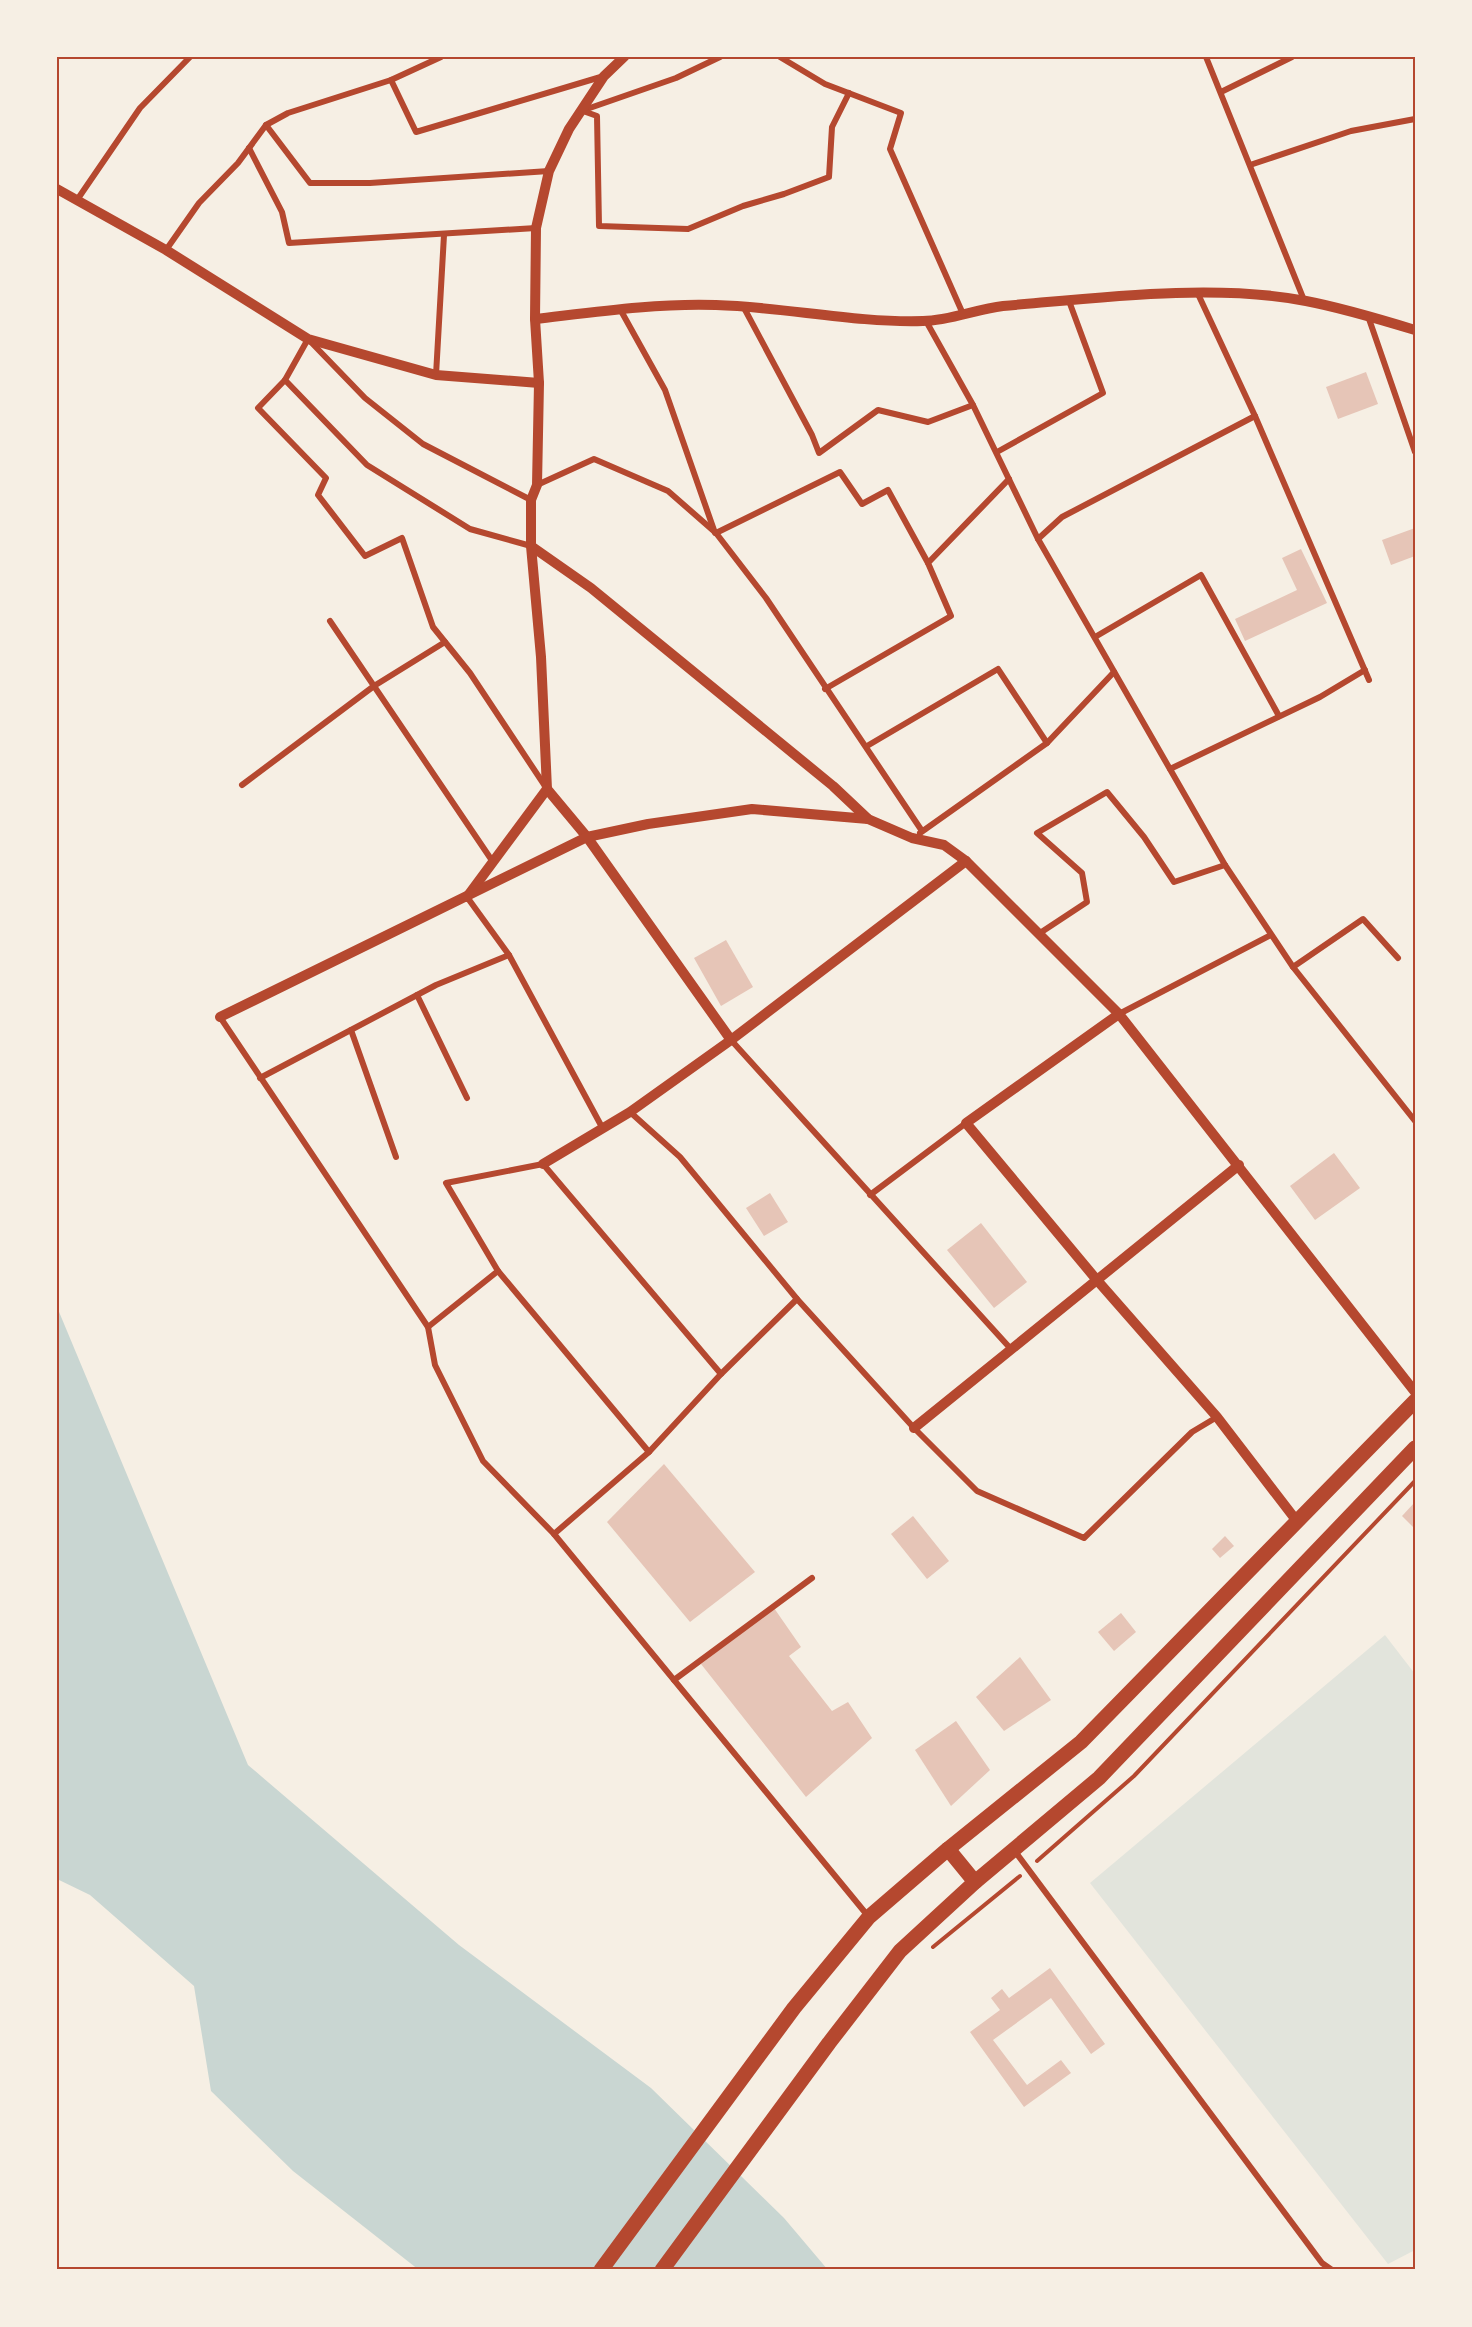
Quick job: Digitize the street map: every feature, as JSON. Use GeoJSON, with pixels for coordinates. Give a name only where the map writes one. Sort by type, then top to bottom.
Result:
{"type":"FeatureCollection","features":[{"type":"Feature","properties":{"kind":"main road"},"geometry":{"type":"LineString","coordinates":[[601,2270],[794,2008],[869,1917],[948,1849],[1081,1742],[1415,1401]]}},
{"type":"Feature","properties":{"kind":"main road"},"geometry":{"type":"LineString","coordinates":[[663,2270],[829,2043],[900,1951],[975,1882],[1099,1778],[1415,1448]]}},
{"type":"Feature","properties":{"kind":"main road"},"geometry":{"type":"LineString","coordinates":[[948,1849],[975,1882]]}},
{"type":"Feature","properties":{"kind":"street"},"geometry":{"type":"LineString","coordinates":[[77,200],[140,108],[190,57]]}},
{"type":"Feature","properties":{"kind":"street"},"geometry":{"type":"LineString","coordinates":[[166,250],[199,203],[249,148],[266,125],[288,113],[391,80],[441,57]]}},
{"type":"Feature","properties":{"kind":"street"},"geometry":{"type":"LineString","coordinates":[[467,897],[547,789],[541,657],[531,546],[531,500],[537,485],[539,383],[535,319],[536,228],[549,171],[569,129],[604,76],[624,57]]}},
{"type":"Feature","properties":{"kind":"street"},"geometry":{"type":"LineString","coordinates":[[583,111],[676,78],[720,57]]}},
{"type":"Feature","properties":{"kind":"street"},"geometry":{"type":"LineString","coordinates":[[780,57],[825,84],[901,113],[890,150],[963,314]]}},
{"type":"Feature","properties":{"kind":"street"},"geometry":{"type":"LineString","coordinates":[[1206,57],[1304,300]]}},
{"type":"Feature","properties":{"kind":"street"},"geometry":{"type":"LineString","coordinates":[[1221,92],[1292,57]]}},
{"type":"Feature","properties":{"kind":"street"},"geometry":{"type":"LineString","coordinates":[[391,80],[416,132],[604,76]]}},
{"type":"Feature","properties":{"kind":"street"},"geometry":{"type":"LineString","coordinates":[[583,111],[597,116],[599,226],[688,229],[743,206],[829,177],[832,127],[849,93]]}},
{"type":"Feature","properties":{"kind":"street"},"geometry":{"type":"LineString","coordinates":[[1250,165],[1351,131],[1415,119]]}},
{"type":"Feature","properties":{"kind":"street"},"geometry":{"type":"LineString","coordinates":[[266,125],[310,183],[370,183],[549,171]]}},
{"type":"Feature","properties":{"kind":"street"},"geometry":{"type":"LineString","coordinates":[[249,148],[282,212],[289,243],[536,228]]}},
{"type":"Feature","properties":{"kind":"street"},"geometry":{"type":"LineString","coordinates":[[57,189],[166,250],[308,339],[365,398],[423,444],[531,500]]}},
{"type":"Feature","properties":{"kind":"street"},"geometry":{"type":"LineString","coordinates":[[436,375],[444,235]]}},
{"type":"Feature","properties":{"kind":"street"},"geometry":{"type":"LineString","coordinates":[[1198,294],[1255,416],[1369,680]]}},
{"type":"Feature","properties":{"kind":"street"},"geometry":{"type":"LineString","coordinates":[[535,319],[620,309],[714,304],[890,321],[926,321],[989,308],[1069,301],[1235,294],[1304,300],[1367,315],[1415,330]]}},
{"type":"Feature","properties":{"kind":"street"},"geometry":{"type":"LineString","coordinates":[[996,452],[1103,393],[1069,301]]}},
{"type":"Feature","properties":{"kind":"street"},"geometry":{"type":"LineString","coordinates":[[743,306],[812,435],[819,453],[878,410],[928,422],[973,405]]}},
{"type":"Feature","properties":{"kind":"street"},"geometry":{"type":"LineString","coordinates":[[620,309],[665,390],[716,533]]}},
{"type":"Feature","properties":{"kind":"street"},"geometry":{"type":"LineString","coordinates":[[1367,315],[1415,452]]}},
{"type":"Feature","properties":{"kind":"street"},"geometry":{"type":"LineString","coordinates":[[926,321],[973,405],[1038,539],[1225,865],[1293,967],[1415,1121]]}},
{"type":"Feature","properties":{"kind":"street"},"geometry":{"type":"LineString","coordinates":[[308,339],[436,375],[539,383]]}},
{"type":"Feature","properties":{"kind":"street"},"geometry":{"type":"LineString","coordinates":[[308,339],[285,380],[258,408],[326,478],[318,495],[366,556],[402,538],[433,627],[470,673],[547,789],[587,837],[731,1040],[1010,1348]]}},
{"type":"Feature","properties":{"kind":"street"},"geometry":{"type":"LineString","coordinates":[[285,380],[367,465],[470,529],[531,546],[591,588],[833,786],[868,819]]}},
{"type":"Feature","properties":{"kind":"street"},"geometry":{"type":"LineString","coordinates":[[1038,539],[1062,517],[1255,416]]}},
{"type":"Feature","properties":{"kind":"street"},"geometry":{"type":"LineString","coordinates":[[537,485],[594,459],[668,491],[716,533],[766,598],[922,831]]}},
{"type":"Feature","properties":{"kind":"street"},"geometry":{"type":"LineString","coordinates":[[716,533],[840,472],[862,504],[888,490],[928,563],[951,616],[825,688]]}},
{"type":"Feature","properties":{"kind":"street"},"geometry":{"type":"LineString","coordinates":[[928,563],[1009,479]]}},
{"type":"Feature","properties":{"kind":"street"},"geometry":{"type":"LineString","coordinates":[[1095,637],[1201,575],[1279,716]]}},
{"type":"Feature","properties":{"kind":"street"},"geometry":{"type":"LineString","coordinates":[[330,621],[493,862]]}},
{"type":"Feature","properties":{"kind":"street"},"geometry":{"type":"LineString","coordinates":[[242,785],[374,686],[445,642]]}},
{"type":"Feature","properties":{"kind":"street"},"geometry":{"type":"LineString","coordinates":[[867,746],[998,669],[1047,743]]}},
{"type":"Feature","properties":{"kind":"street"},"geometry":{"type":"LineString","coordinates":[[1170,769],[1279,716],[1365,670]]}},
{"type":"Feature","properties":{"kind":"street"},"geometry":{"type":"LineString","coordinates":[[912,838],[1047,743],[1114,672]]}},
{"type":"Feature","properties":{"kind":"street"},"geometry":{"type":"LineString","coordinates":[[1040,933],[1087,902],[1082,873],[1037,833],[1107,792],[1144,837],[1174,882],[1225,865]]}},
{"type":"Feature","properties":{"kind":"street"},"geometry":{"type":"LineString","coordinates":[[869,1917],[554,1534],[483,1461],[435,1365],[428,1327],[220,1017],[587,837],[648,824],[752,808],[868,819],[912,838],[944,845],[966,861],[1119,1014],[1415,1392]]}},
{"type":"Feature","properties":{"kind":"street"},"geometry":{"type":"LineString","coordinates":[[649,1452],[498,1271],[446,1183],[543,1164],[603,1129],[731,1040],[966,861]]}},
{"type":"Feature","properties":{"kind":"street"},"geometry":{"type":"LineString","coordinates":[[467,897],[509,955],[603,1129]]}},
{"type":"Feature","properties":{"kind":"street"},"geometry":{"type":"LineString","coordinates":[[1293,967],[1363,919],[1398,958]]}},
{"type":"Feature","properties":{"kind":"street"},"geometry":{"type":"LineString","coordinates":[[870,1195],[1119,1014],[1270,935]]}},
{"type":"Feature","properties":{"kind":"street"},"geometry":{"type":"LineString","coordinates":[[260,1078],[417,995],[509,955]]}},
{"type":"Feature","properties":{"kind":"street"},"geometry":{"type":"LineString","coordinates":[[417,995],[467,1098]]}},
{"type":"Feature","properties":{"kind":"street"},"geometry":{"type":"LineString","coordinates":[[351,1030],[396,1157]]}},
{"type":"Feature","properties":{"kind":"street"},"geometry":{"type":"LineString","coordinates":[[630,1112],[680,1157],[796,1299],[914,1428],[977,1491],[1084,1538],[1192,1432],[1217,1417]]}},
{"type":"Feature","properties":{"kind":"street"},"geometry":{"type":"LineString","coordinates":[[966,1123],[1096,1279],[1217,1417],[1296,1520]]}},
{"type":"Feature","properties":{"kind":"street"},"geometry":{"type":"LineString","coordinates":[[543,1164],[721,1374]]}},
{"type":"Feature","properties":{"kind":"street"},"geometry":{"type":"LineString","coordinates":[[914,1428],[1239,1165]]}},
{"type":"Feature","properties":{"kind":"street"},"geometry":{"type":"LineString","coordinates":[[428,1327],[498,1271]]}},
{"type":"Feature","properties":{"kind":"street"},"geometry":{"type":"LineString","coordinates":[[554,1534],[649,1452],[721,1374],[796,1299]]}},
{"type":"Feature","properties":{"kind":"street"},"geometry":{"type":"LineString","coordinates":[[674,1680],[812,1578]]}},
{"type":"Feature","properties":{"kind":"street"},"geometry":{"type":"LineString","coordinates":[[1014,1850],[1322,2263],[1332,2270]]}},
{"type":"Feature","properties":{"kind":"shaded area"},"geometry":{"type":"Polygon","coordinates":[[[57,1307],[248,1765],[459,1945],[651,2088],[784,2218],[828,2270],[419,2270],[293,2171],[211,2091],[194,1986],[90,1895],[57,1879],[57,1307]]]}},
{"type":"Feature","properties":{"kind":"shaded area"},"geometry":{"type":"Polygon","coordinates":[[[1385,1635],[1415,1674],[1415,2250],[1388,2264],[1090,1883],[1385,1635]]]}},
{"type":"Feature","properties":{"kind":"building"},"geometry":{"type":"Polygon","coordinates":[[[1366,372],[1378,404],[1338,419],[1326,387],[1366,372]]]}},
{"type":"Feature","properties":{"kind":"building"},"geometry":{"type":"Polygon","coordinates":[[[1415,528],[1415,556],[1391,565],[1382,540],[1415,528]]]}},
{"type":"Feature","properties":{"kind":"building"},"geometry":{"type":"Polygon","coordinates":[[[1301,549],[1327,603],[1245,641],[1235,619],[1297,590],[1282,558],[1301,549]]]}},
{"type":"Feature","properties":{"kind":"building"},"geometry":{"type":"Polygon","coordinates":[[[726,940],[753,987],[721,1006],[694,958],[726,940]]]}},
{"type":"Feature","properties":{"kind":"building"},"geometry":{"type":"Polygon","coordinates":[[[1334,1153],[1360,1188],[1315,1220],[1290,1186],[1334,1153]]]}},
{"type":"Feature","properties":{"kind":"building"},"geometry":{"type":"Polygon","coordinates":[[[770,1193],[788,1222],[764,1236],[746,1208],[770,1193]]]}},
{"type":"Feature","properties":{"kind":"building"},"geometry":{"type":"Polygon","coordinates":[[[981,1223],[1027,1282],[994,1308],[947,1250],[981,1223]]]}},
{"type":"Feature","properties":{"kind":"building"},"geometry":{"type":"Polygon","coordinates":[[[664,1464],[755,1572],[690,1622],[607,1522],[664,1464]]]}},
{"type":"Feature","properties":{"kind":"building"},"geometry":{"type":"Polygon","coordinates":[[[1415,1502],[1415,1529],[1402,1516],[1415,1502]]]}},
{"type":"Feature","properties":{"kind":"building"},"geometry":{"type":"Polygon","coordinates":[[[913,1516],[949,1561],[927,1579],[891,1534],[913,1516]]]}},
{"type":"Feature","properties":{"kind":"building"},"geometry":{"type":"Polygon","coordinates":[[[1225,1536],[1234,1546],[1220,1558],[1212,1549],[1225,1536]]]}},
{"type":"Feature","properties":{"kind":"building"},"geometry":{"type":"Polygon","coordinates":[[[774,1608],[801,1647],[789,1656],[832,1711],[848,1702],[872,1738],[806,1797],[701,1664],[774,1608]]]}},
{"type":"Feature","properties":{"kind":"building"},"geometry":{"type":"Polygon","coordinates":[[[1121,1613],[1136,1632],[1114,1651],[1098,1632],[1121,1613]]]}},
{"type":"Feature","properties":{"kind":"building"},"geometry":{"type":"Polygon","coordinates":[[[1020,1657],[1051,1700],[1004,1731],[976,1697],[1020,1657]]]}},
{"type":"Feature","properties":{"kind":"building"},"geometry":{"type":"Polygon","coordinates":[[[956,1721],[990,1770],[951,1806],[915,1750],[956,1721]]]}},
{"type":"Feature","properties":{"kind":"building"},"geometry":{"type":"Polygon","coordinates":[[[1050,1968],[1105,2044],[1091,2054],[1051,1998],[993,2040],[1027,2085],[1061,2060],[1071,2073],[1024,2107],[970,2032],[1000,2010],[991,1998],[1002,1989],[1009,1998],[1050,1968]]]}}]}
